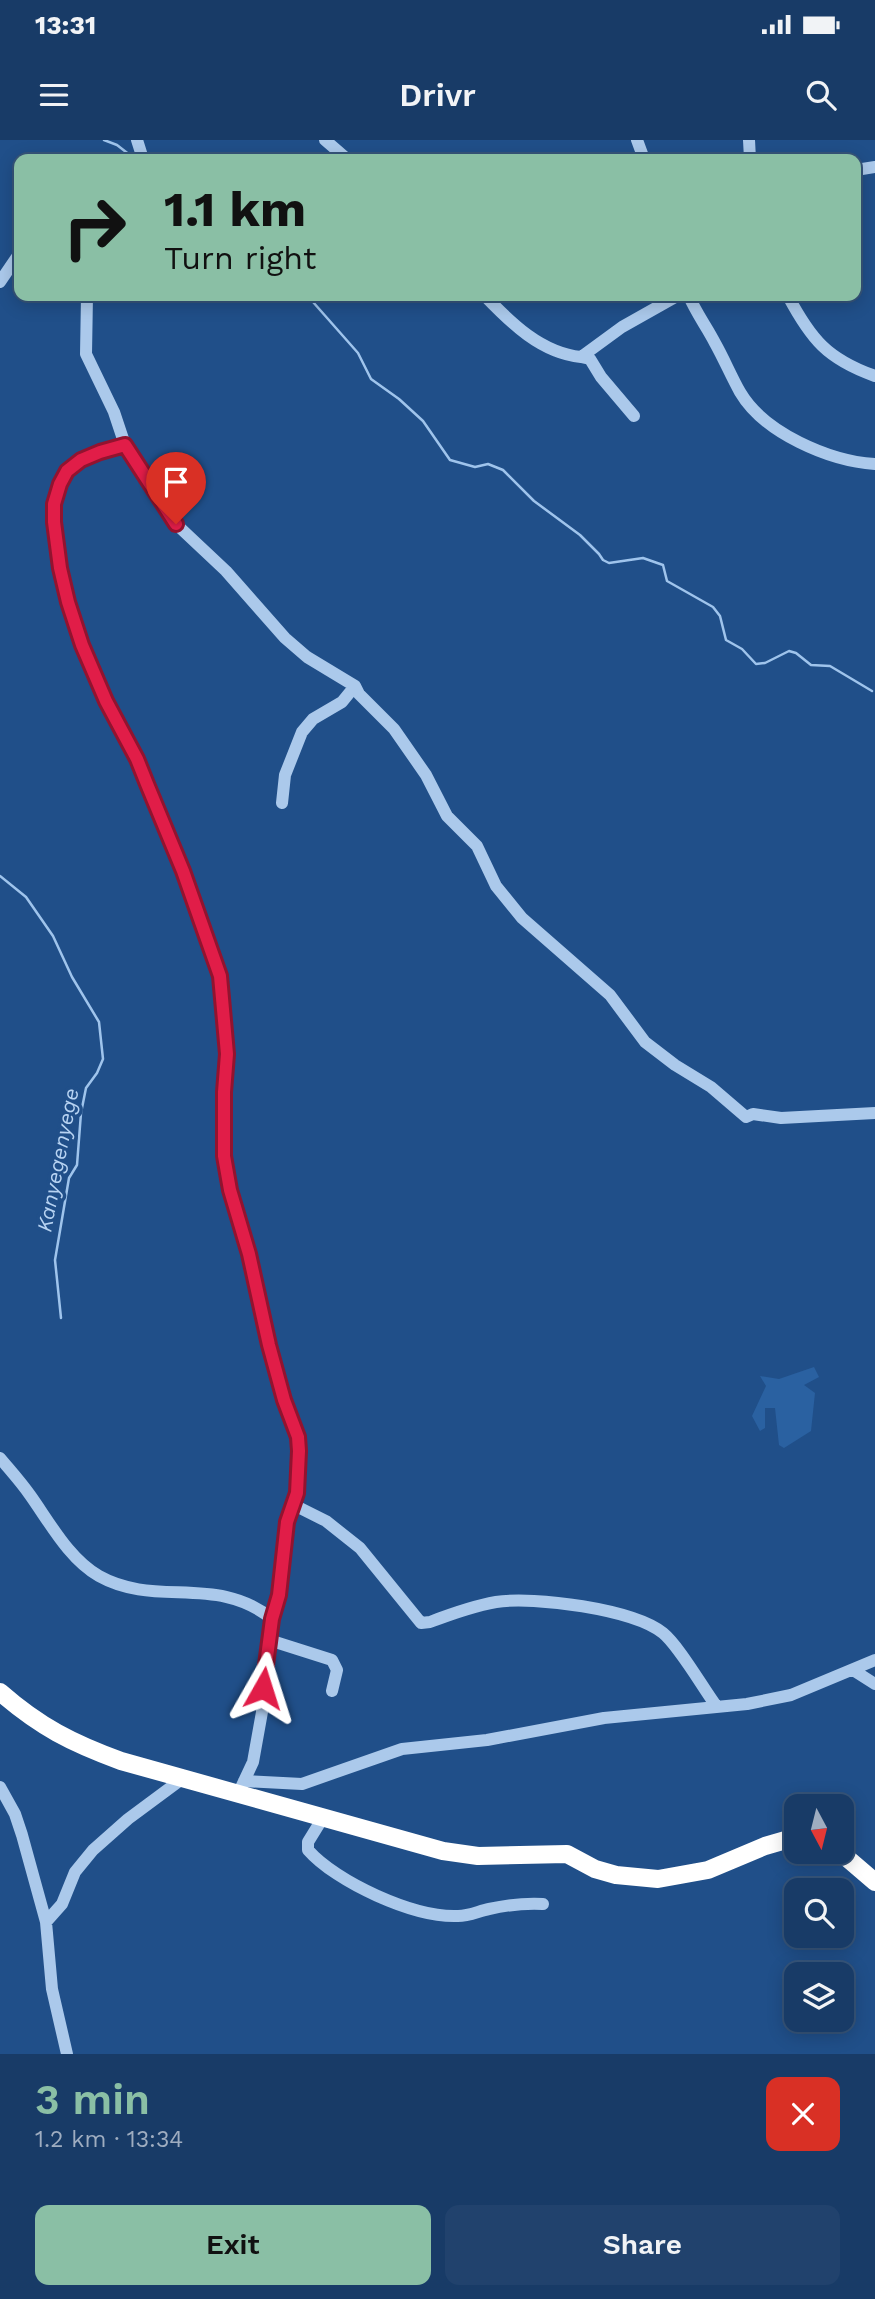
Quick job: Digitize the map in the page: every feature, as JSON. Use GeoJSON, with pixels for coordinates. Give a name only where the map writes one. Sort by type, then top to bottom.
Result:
{"type":"FeatureCollection","features":[{"type":"Feature","properties":{"kind":"highway"},"geometry":{"type":"LineString","coordinates":[[0,1692],[33,1720],[73,1743],[121,1761],[182,1779],[241,1788],[443,1851],[478,1856],[567,1854],[595,1869],[647,1879],[680,1877],[708,1870],[784,1840]]}},
{"type":"Feature","properties":{"kind":"highway"},"geometry":{"type":"LineString","coordinates":[[854,1864],[875,1882]]}},
{"type":"Feature","properties":{"kind":"street"},"geometry":{"type":"LineString","coordinates":[[326,140],[341,154]]}},
{"type":"Feature","properties":{"kind":"street"},"geometry":{"type":"LineString","coordinates":[[0,282],[14,261]]}},
{"type":"Feature","properties":{"kind":"street"},"geometry":{"type":"LineString","coordinates":[[87,301],[86,354],[114,412],[125,445],[176,524],[226,571],[285,638],[307,657],[355,686],[359,694],[394,729],[426,775],[447,816],[477,846],[504,898],[541,936],[610,995],[645,1042],[711,1087],[746,1117],[753,1114],[781,1118],[875,1113]]}},
{"type":"Feature","properties":{"kind":"street"},"geometry":{"type":"LineString","coordinates":[[490,301],[522,333],[557,351],[590,359],[634,416]]}},
{"type":"Feature","properties":{"kind":"street"},"geometry":{"type":"LineString","coordinates":[[581,357],[622,327],[668,301]]}},
{"type":"Feature","properties":{"kind":"street"},"geometry":{"type":"LineString","coordinates":[[692,301],[741,393],[755,411],[784,433],[828,455],[875,464]]}},
{"type":"Feature","properties":{"kind":"street"},"geometry":{"type":"LineString","coordinates":[[791,301],[817,342],[835,358],[875,376]]}},
{"type":"Feature","properties":{"kind":"street"},"geometry":{"type":"LineString","coordinates":[[125,445],[81,460],[67,471],[60,484],[54,504],[60,568],[68,602],[90,666],[137,759],[183,871],[220,976],[227,1054],[224,1156],[269,1345],[284,1400],[298,1437],[299,1466],[294,1505],[287,1522],[258,1732],[253,1762],[241,1788],[303,1784],[402,1749],[488,1740],[604,1718],[747,1704],[791,1695],[875,1660]]}},
{"type":"Feature","properties":{"kind":"street"},"geometry":{"type":"LineString","coordinates":[[282,803],[285,775],[302,732],[313,719],[342,702],[355,686]]}},
{"type":"Feature","properties":{"kind":"street"},"geometry":{"type":"LineString","coordinates":[[0,1458],[61,1539],[85,1566],[97,1575],[118,1584],[161,1593],[203,1592],[225,1596],[250,1604],[272,1619]]}},
{"type":"Feature","properties":{"kind":"street"},"geometry":{"type":"LineString","coordinates":[[294,1505],[326,1521],[360,1548],[421,1623],[496,1602],[515,1600],[620,1614],[642,1621],[665,1635],[716,1707]]}},
{"type":"Feature","properties":{"kind":"street"},"geometry":{"type":"LineString","coordinates":[[269,1640],[332,1660],[337,1670],[332,1691]]}},
{"type":"Feature","properties":{"kind":"street"},"geometry":{"type":"LineString","coordinates":[[853,1670],[875,1684]]}},
{"type":"Feature","properties":{"kind":"street"},"geometry":{"type":"LineString","coordinates":[[46,1922],[62,1904],[75,1872],[93,1850],[128,1819],[182,1779]]}},
{"type":"Feature","properties":{"kind":"street"},"geometry":{"type":"LineString","coordinates":[[0,1787],[15,1814],[46,1922],[52,1989],[67,2054]]}},
{"type":"Feature","properties":{"kind":"street"},"geometry":{"type":"LineString","coordinates":[[324,1816],[308,1842],[308,1850],[341,1878],[379,1895],[442,1916],[460,1916],[520,1904],[543,1904]]}},
{"type":"Feature","properties":{"kind":"shaded area"},"geometry":{"type":"Polygon","coordinates":[[[814,1367],[819,1377],[804,1385],[815,1393],[811,1431],[784,1448],[779,1445],[775,1408],[765,1408],[765,1428],[760,1431],[752,1416],[766,1386],[760,1376],[779,1379],[814,1367]]]}},
{"type":"Feature","properties":{"kind":"waterway"},"geometry":{"type":"LineString","coordinates":[[104,140],[129,154]]}},
{"type":"Feature","properties":{"kind":"waterway"},"geometry":{"type":"LineString","coordinates":[[312,301],[358,353],[371,379],[423,421],[450,460],[475,467],[488,464],[503,470],[534,501],[580,535],[609,563],[643,558],[663,565],[667,581],[713,607],[720,616],[726,640],[742,649],[756,664],[765,663],[789,651],[811,665],[830,666],[872,691]]}},
{"type":"Feature","properties":{"kind":"waterway","name":"Kanyegenyege"},"geometry":{"type":"LineString","coordinates":[[0,876],[26,897],[53,936],[72,977],[99,1022],[103,1059],[86,1088],[77,1165],[69,1178],[55,1260],[61,1318]]}},
{"type":"Feature","properties":{"kind":"route"},"geometry":{"type":"LineString","coordinates":[[176,524],[125,445],[81,460],[67,471],[54,504],[60,568],[75,624],[106,701],[137,759],[183,871],[220,976],[227,1054],[224,1156],[269,1345],[284,1400],[298,1437],[299,1451],[297,1493],[287,1522],[279,1595],[272,1619],[263,1688]]}}]}
